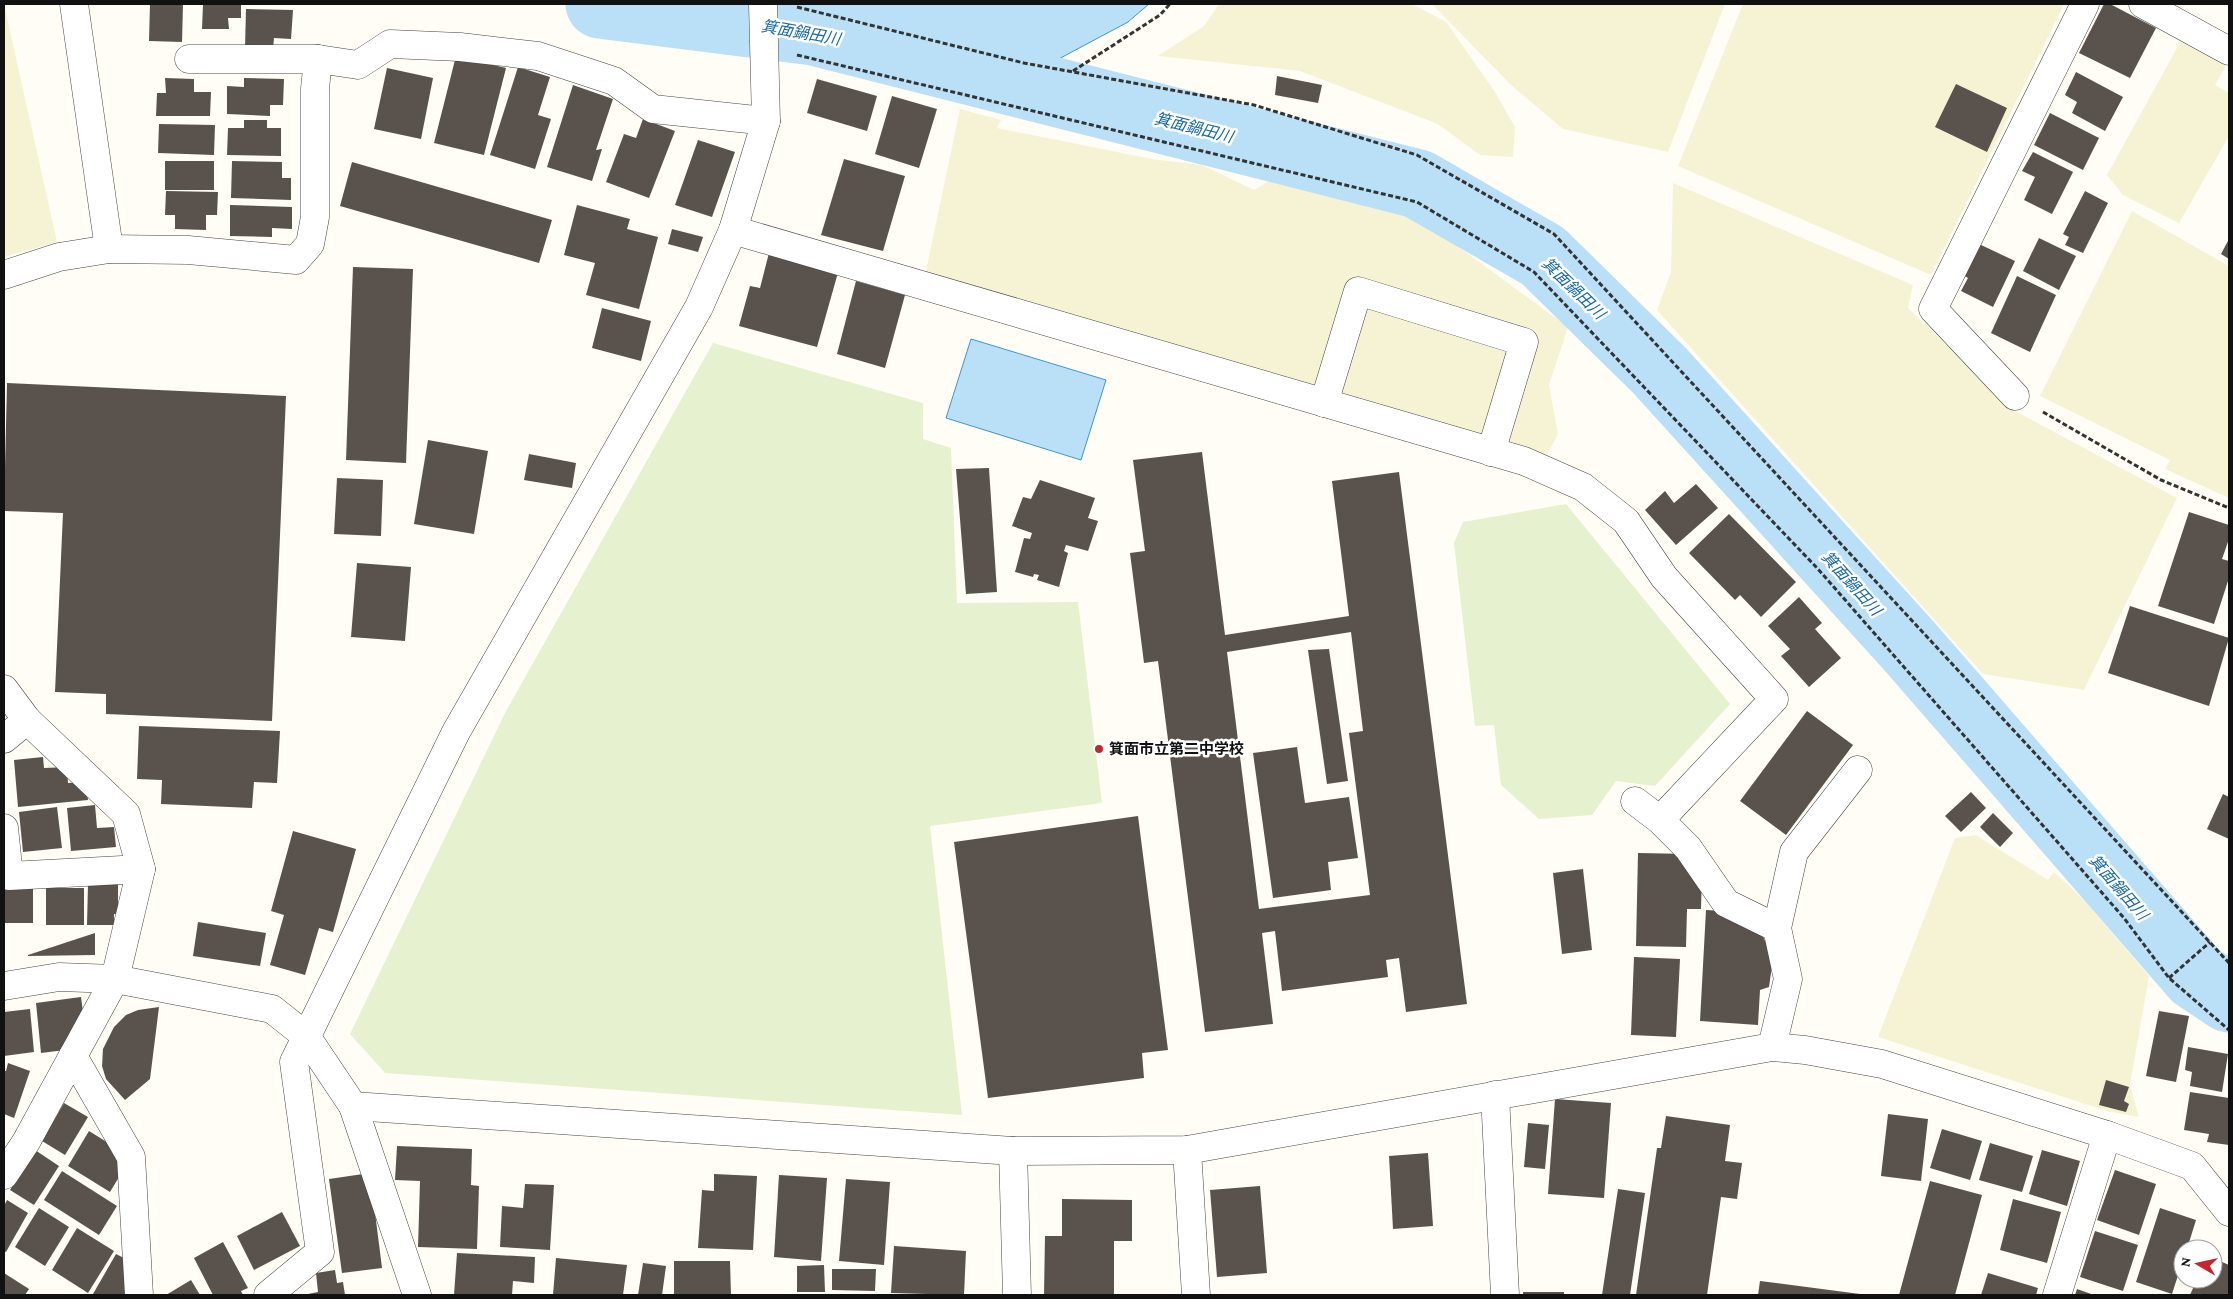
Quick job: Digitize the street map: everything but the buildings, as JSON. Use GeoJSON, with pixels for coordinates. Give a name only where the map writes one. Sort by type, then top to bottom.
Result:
{"type":"FeatureCollection","features":[{"type":"Feature","properties":{"kind":"street"},"geometry":{"type":"LineString","coordinates":[[74,4],[109,249]]}},
{"type":"Feature","properties":{"kind":"street"},"geometry":{"type":"LineString","coordinates":[[268,1295],[320,1252],[294,1062],[456,732],[698,307],[733,230],[766,121],[763,4]]}},
{"type":"Feature","properties":{"kind":"street"},"geometry":{"type":"LineString","coordinates":[[2015,396],[1933,309],[2085,4]]}},
{"type":"Feature","properties":{"kind":"street"},"geometry":{"type":"LineString","coordinates":[[2143,4],[2229,51]]}},
{"type":"Feature","properties":{"kind":"street"},"geometry":{"type":"LineString","coordinates":[[189,59],[318,59],[358,65],[390,44],[460,47],[538,56],[614,81],[653,109],[766,121]]}},
{"type":"Feature","properties":{"kind":"street"},"geometry":{"type":"LineString","coordinates":[[4,275],[59,257],[109,249],[188,250],[296,260],[310,244],[315,217],[315,89],[318,59]]}},
{"type":"Feature","properties":{"kind":"street"},"geometry":{"type":"LineString","coordinates":[[733,230],[1524,461],[1583,487],[1626,521],[1664,577],[1774,699],[1660,820]]}},
{"type":"Feature","properties":{"kind":"street"},"geometry":{"type":"LineString","coordinates":[[1324,403],[1358,291],[1524,342],[1491,452]]}},
{"type":"Feature","properties":{"kind":"street"},"geometry":{"type":"LineString","coordinates":[[4,689],[27,720],[126,814],[141,869],[115,979],[26,1142],[4,1175]]}},
{"type":"Feature","properties":{"kind":"street"},"geometry":{"type":"LineString","coordinates":[[4,739],[27,720]]}},
{"type":"Feature","properties":{"kind":"street"},"geometry":{"type":"LineString","coordinates":[[1772,1047],[1788,979],[1777,928],[1794,852],[1858,770]]}},
{"type":"Feature","properties":{"kind":"street"},"geometry":{"type":"LineString","coordinates":[[1635,801],[1660,820],[1688,848],[1726,903],[1777,928]]}},
{"type":"Feature","properties":{"kind":"street"},"geometry":{"type":"LineString","coordinates":[[4,828],[9,876],[141,869]]}},
{"type":"Feature","properties":{"kind":"street"},"geometry":{"type":"LineString","coordinates":[[4,986],[58,977],[115,979],[272,1009],[306,1036],[353,1106],[417,1295]]}},
{"type":"Feature","properties":{"kind":"street"},"geometry":{"type":"LineString","coordinates":[[353,1106],[1013,1151],[1186,1150],[1772,1047],[1805,1050],[1882,1064],[2108,1135],[2192,1166],[2229,1212]]}},
{"type":"Feature","properties":{"kind":"street"},"geometry":{"type":"LineString","coordinates":[[73,1056],[131,1157],[139,1295]]}},
{"type":"Feature","properties":{"kind":"street"},"geometry":{"type":"LineString","coordinates":[[1495,1095],[1506,1295]]}},
{"type":"Feature","properties":{"kind":"street"},"geometry":{"type":"LineString","coordinates":[[2057,1295],[2108,1135]]}},
{"type":"Feature","properties":{"kind":"street"},"geometry":{"type":"LineString","coordinates":[[1186,1150],[1196,1295]]}},
{"type":"Feature","properties":{"kind":"street"},"geometry":{"type":"LineString","coordinates":[[1013,1151],[1017,1295]]}},
{"type":"Feature","properties":{"kind":"path"},"geometry":{"type":"LineString","coordinates":[[1073,72],[1160,15],[1170,4]]}},
{"type":"Feature","properties":{"kind":"path"},"geometry":{"type":"LineString","coordinates":[[790,6],[1024,63],[1254,105],[1417,155],[1554,234],[2229,963]]}},
{"type":"Feature","properties":{"kind":"path"},"geometry":{"type":"LineString","coordinates":[[795,61],[794,52],[1417,202],[1534,272],[1818,569],[2124,918],[2169,978],[2229,1030]]}},
{"type":"Feature","properties":{"kind":"path"},"geometry":{"type":"LineString","coordinates":[[2015,396],[2161,480],[2229,508]]}},
{"type":"Feature","properties":{"kind":"path"},"geometry":{"type":"LineString","coordinates":[[2169,978],[2210,942]]}},
{"type":"Feature","properties":{"kind":"shaded area"},"geometry":{"type":"Polygon","coordinates":[[[4,4],[57,242],[4,257],[4,4]]]}},
{"type":"Feature","properties":{"kind":"shaded area"},"geometry":{"type":"Polygon","coordinates":[[[1219,4],[1412,4],[1446,22],[1495,92],[1515,127],[1513,157],[1480,155],[1438,124],[1300,71],[1158,56],[1204,26],[1219,4]]]}},
{"type":"Feature","properties":{"kind":"shaded area"},"geometry":{"type":"Polygon","coordinates":[[[1432,4],[1725,4],[1668,152],[1563,129],[1511,85],[1432,4]]]}},
{"type":"Feature","properties":{"kind":"shaded area"},"geometry":{"type":"Polygon","coordinates":[[[1743,4],[2064,4],[1931,275],[1678,166],[1743,4]]]}},
{"type":"Feature","properties":{"kind":"shaded area"},"geometry":{"type":"Polygon","coordinates":[[[2183,37],[2221,56],[2226,66],[2215,85],[2229,93],[2229,136],[2179,223],[2123,195],[2107,175],[2183,37]]]}},
{"type":"Feature","properties":{"kind":"shaded area"},"geometry":{"type":"Polygon","coordinates":[[[960,109],[1001,120],[997,128],[1152,159],[1202,165],[1254,190],[1279,175],[1423,221],[1568,327],[1549,385],[1558,434],[1547,455],[1237,366],[926,271],[960,109]]]}},
{"type":"Feature","properties":{"kind":"shaded area"},"geometry":{"type":"Polygon","coordinates":[[[1673,183],[1913,285],[1908,308],[2017,412],[2177,498],[2084,690],[1983,674],[1657,310],[1671,272],[1673,183]]]}},
{"type":"Feature","properties":{"kind":"shaded area"},"geometry":{"type":"Polygon","coordinates":[[[2132,211],[2229,266],[2229,498],[2165,469],[2170,460],[2040,396],[2132,211]]]}},
{"type":"Feature","properties":{"kind":"shaded area"},"geometry":{"type":"Polygon","coordinates":[[[1976,835],[2048,880],[2054,872],[2084,900],[2149,976],[2130,1085],[2139,1117],[2107,1111],[1878,1037],[1955,838],[1976,835]]]}},
{"type":"Feature","properties":{"kind":"green space"},"geometry":{"type":"Polygon","coordinates":[[[713,343],[923,403],[923,439],[951,448],[957,603],[1078,602],[1102,803],[930,826],[962,1115],[385,1073],[350,1034],[506,711],[713,343]]]}},
{"type":"Feature","properties":{"kind":"green space"},"geometry":{"type":"Polygon","coordinates":[[[1566,504],[1730,704],[1655,786],[1616,781],[1592,815],[1539,819],[1501,785],[1494,725],[1475,726],[1454,543],[1463,522],[1566,504]]]}},
{"type":"Feature","properties":{"kind":"water"},"geometry":{"type":"Polygon","coordinates":[[[819,4],[1149,4],[1128,22],[1053,62],[819,4]]]}},
{"type":"Feature","properties":{"kind":"water"},"geometry":{"type":"Polygon","coordinates":[[[971,339],[1106,380],[1081,460],[946,418],[971,339]]]}},
{"type":"Feature","properties":{"kind":"waterway","name":"箕面鍋田川"},"geometry":{"type":"LineString","coordinates":[[600,4],[814,31],[1418,184],[1543,256],[1660,371],[1910,647],[2196,976],[2229,998]]}},
{"type":"Feature","properties":{"kind":"place","name":"箕面市立第二中学校"},"geometry":{"type":"Point","coordinates":[1099,749]}}]}
